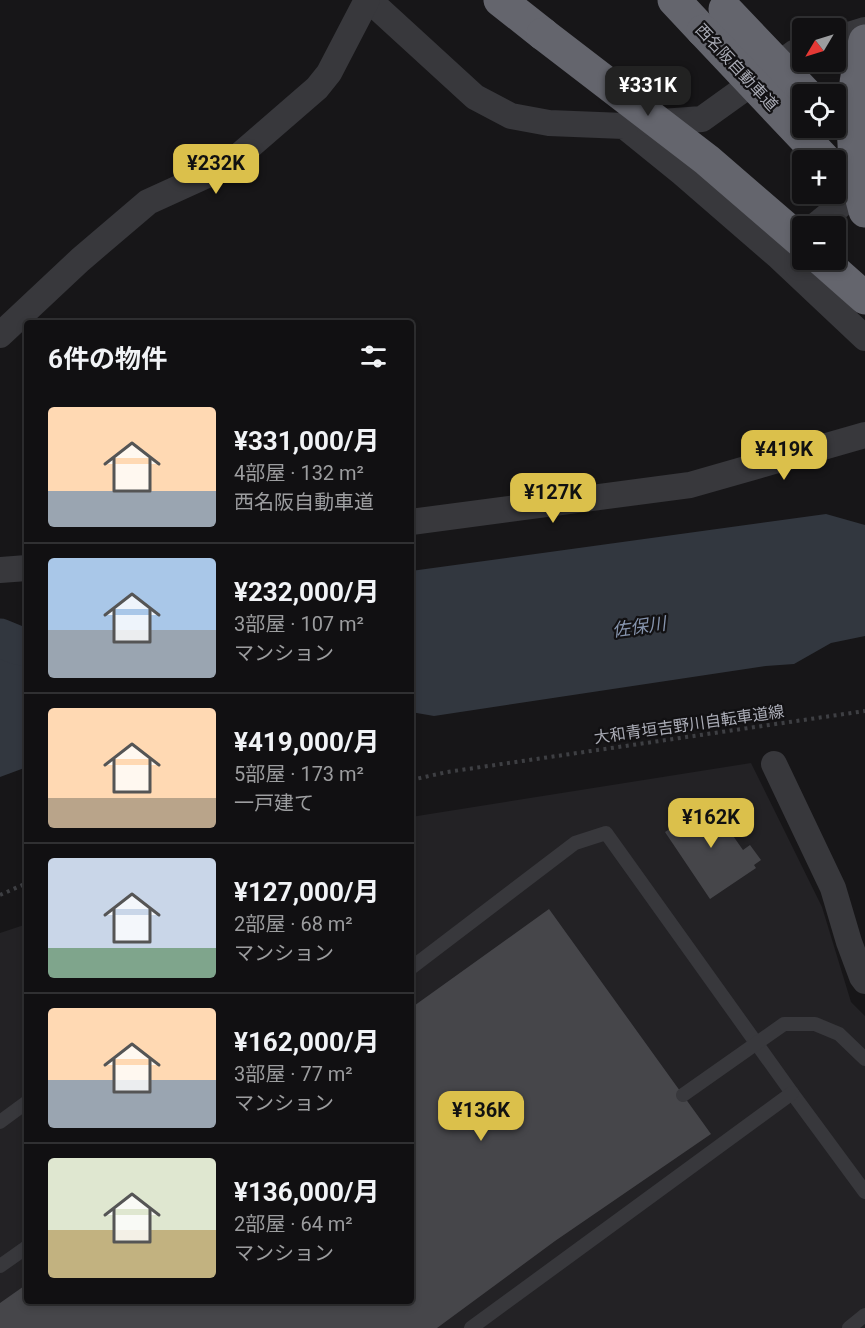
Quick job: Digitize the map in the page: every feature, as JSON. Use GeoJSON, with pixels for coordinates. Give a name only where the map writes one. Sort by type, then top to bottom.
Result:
{"type":"FeatureCollection","features":[{"type":"Feature","properties":{"kind":"highway"},"geometry":{"type":"LineString","coordinates":[[500,0],[707,160],[790,250]]}},
{"type":"Feature","properties":{"kind":"highway","name":"西名阪自動車道"},"geometry":{"type":"LineString","coordinates":[[674,0],[715,14],[795,84]]}},
{"type":"Feature","properties":{"kind":"highway","name":"西名阪自動車道"},"geometry":{"type":"LineString","coordinates":[[715,14],[817,150]]}},
{"type":"Feature","properties":{"kind":"highway"},"geometry":{"type":"LineString","coordinates":[[865,41],[856,85],[853,121],[857,176],[865,211]]}},
{"type":"Feature","properties":{"kind":"highway"},"geometry":{"type":"LineString","coordinates":[[846,137],[865,158]]}},
{"type":"Feature","properties":{"kind":"highway"},"geometry":{"type":"LineString","coordinates":[[846,182],[865,202]]}},
{"type":"Feature","properties":{"kind":"highway"},"geometry":{"type":"LineString","coordinates":[[833,270],[865,298]]}},
{"type":"Feature","properties":{"kind":"street"},"geometry":{"type":"LineString","coordinates":[[0,335],[80,260],[148,202],[227,166],[317,88],[329,73],[368,0],[475,97],[511,116],[549,123],[624,126],[702,119],[792,54]]}},
{"type":"Feature","properties":{"kind":"street"},"geometry":{"type":"LineString","coordinates":[[846,36],[865,30]]}},
{"type":"Feature","properties":{"kind":"street"},"geometry":{"type":"LineString","coordinates":[[624,126],[682,173],[790,250],[865,338]]}},
{"type":"Feature","properties":{"kind":"street"},"geometry":{"type":"LineString","coordinates":[[827,216],[865,185]]}},
{"type":"Feature","properties":{"kind":"street"},"geometry":{"type":"LineString","coordinates":[[414,522],[690,485],[865,435]]}},
{"type":"Feature","properties":{"kind":"street"},"geometry":{"type":"LineString","coordinates":[[0,570],[24,568]]}},
{"type":"Feature","properties":{"kind":"street"},"geometry":{"type":"LineString","coordinates":[[774,764],[833,888],[849,942],[865,981]]}},
{"type":"Feature","properties":{"kind":"lane"},"geometry":{"type":"LineString","coordinates":[[414,966],[576,843],[606,832],[865,1192]]}},
{"type":"Feature","properties":{"kind":"lane"},"geometry":{"type":"LineString","coordinates":[[683,1095],[784,1024],[815,1024],[823,1027],[839,1034],[865,1059]]}},
{"type":"Feature","properties":{"kind":"lane"},"geometry":{"type":"LineString","coordinates":[[471,1328],[792,1093]]}},
{"type":"Feature","properties":{"kind":"lane"},"geometry":{"type":"LineString","coordinates":[[0,1122],[24,1104]]}},
{"type":"Feature","properties":{"kind":"lane"},"geometry":{"type":"LineString","coordinates":[[0,1266],[24,1249]]}},
{"type":"Feature","properties":{"kind":"lane"},"geometry":{"type":"LineString","coordinates":[[849,1328],[865,1315]]}},
{"type":"Feature","properties":{"kind":"path","name":"大和青垣吉野川自転車道線"},"geometry":{"type":"LineString","coordinates":[[414,779],[447,772],[865,711]]}},
{"type":"Feature","properties":{"kind":"path"},"geometry":{"type":"LineString","coordinates":[[0,895],[24,884]]}},
{"type":"Feature","properties":{"kind":"shaded area"},"geometry":{"type":"Polygon","coordinates":[[[751,763],[822,907],[851,1002],[865,1016],[865,1328],[0,1328],[0,933],[24,925],[24,1304],[414,1304],[414,817],[751,763]]]}},
{"type":"Feature","properties":{"kind":"water","name":"佐保川"},"geometry":{"type":"Polygon","coordinates":[[[826,514],[865,525],[865,636],[831,643],[794,664],[766,666],[434,716],[414,713],[414,571],[826,514]]]}},
{"type":"Feature","properties":{"kind":"water"},"geometry":{"type":"Polygon","coordinates":[[[24,642],[24,768],[0,777],[0,652],[24,642]]]}},
{"type":"Feature","properties":{"kind":"building"},"geometry":{"type":"Polygon","coordinates":[[[707,799],[743,850],[750,845],[761,860],[754,865],[756,868],[710,899],[665,832],[674,826],[672,823],[707,799]]]}},
{"type":"Feature","properties":{"kind":"building"},"geometry":{"type":"Polygon","coordinates":[[[549,909],[711,1134],[555,1241],[437,1328],[0,1328],[0,1303],[24,1286],[24,1304],[414,1304],[414,1006],[549,909]]]}},
{"type":"Feature","properties":{"kind":"waterway"},"geometry":{"type":"LineString","coordinates":[[0,638],[24,646]]}}]}
